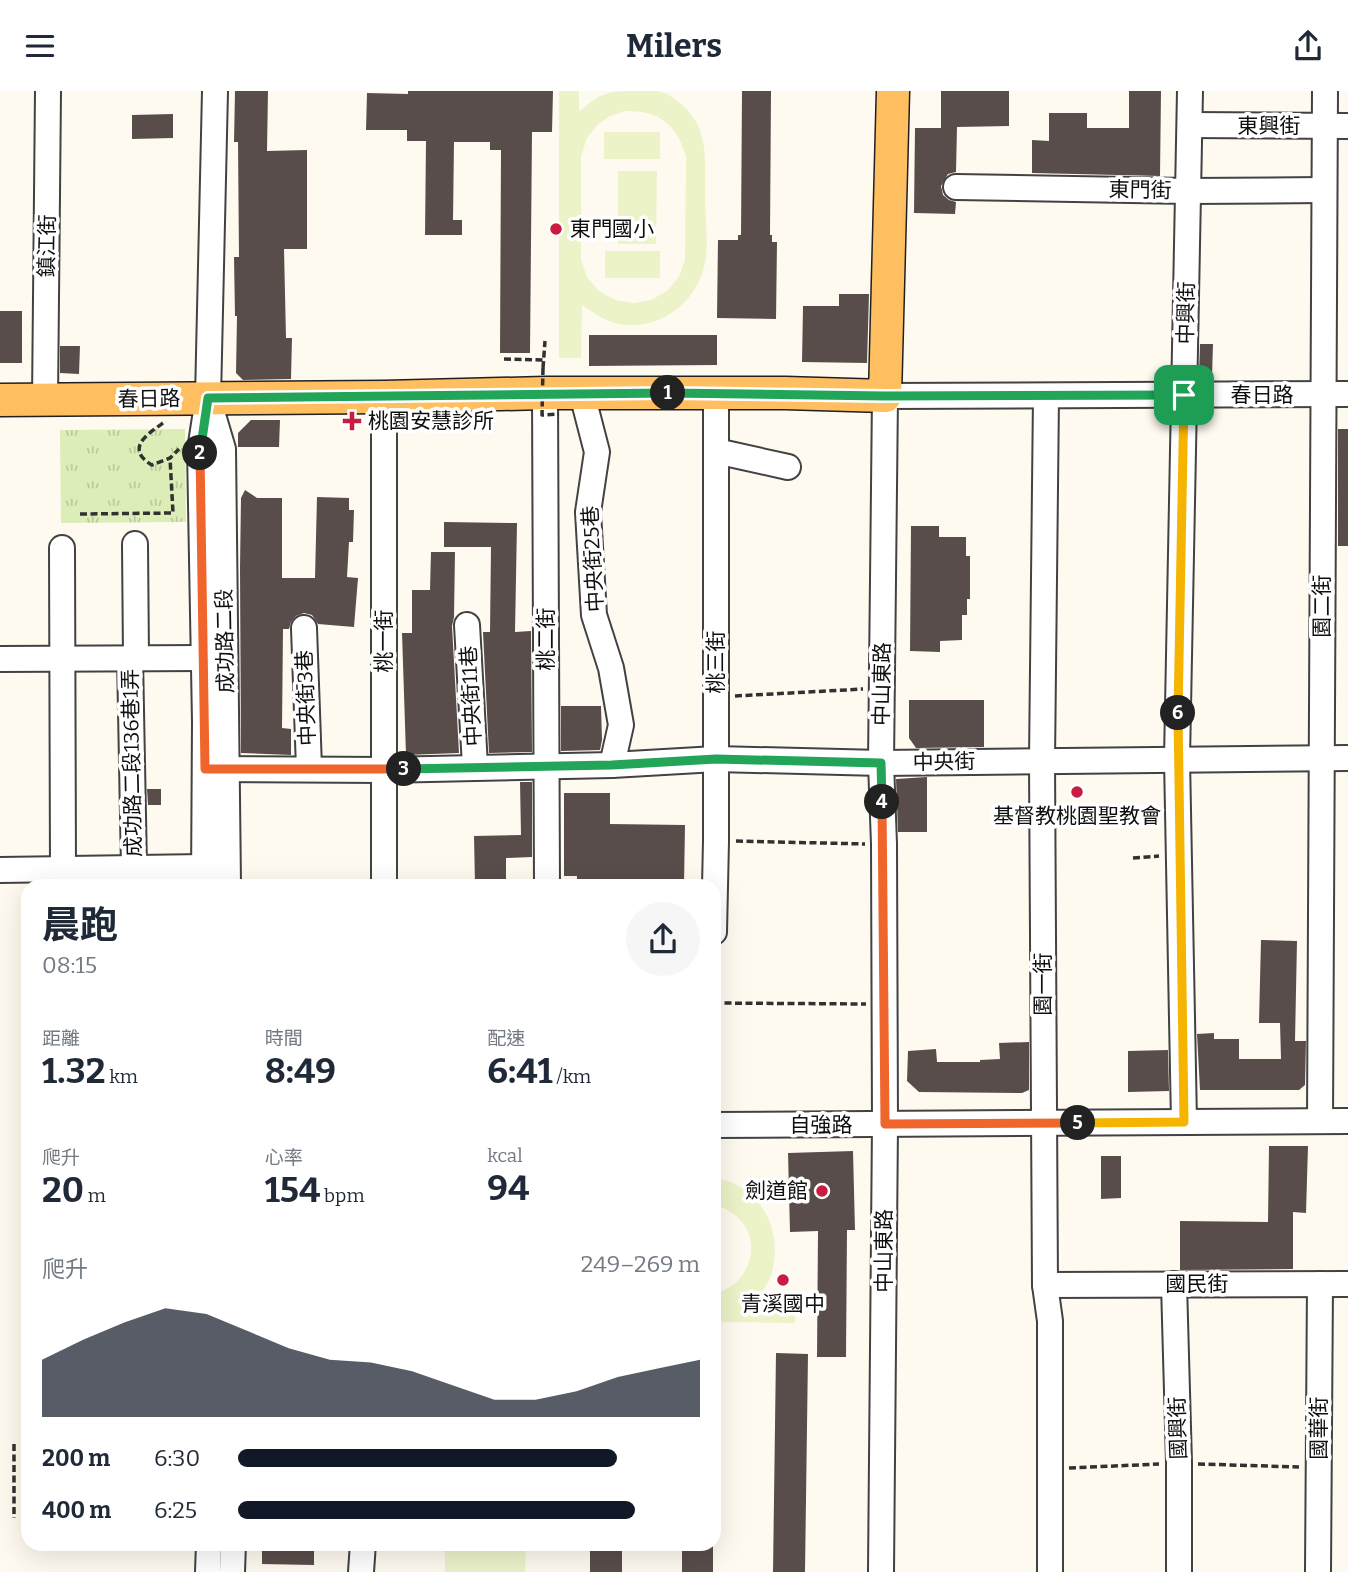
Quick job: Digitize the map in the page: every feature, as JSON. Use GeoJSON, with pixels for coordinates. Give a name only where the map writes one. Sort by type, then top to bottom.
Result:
{"type":"FeatureCollection","features":[{"type":"Feature","properties":{"kind":"main road","name":"中山東路"},"geometry":{"type":"LineString","coordinates":[[885,396],[894,91]]}},
{"type":"Feature","properties":{"kind":"main road","name":"春日路"},"geometry":{"type":"LineString","coordinates":[[0,400],[384,397],[552,404],[582,394],[885,396]]}},
{"type":"Feature","properties":{"kind":"street","name":"鎮江街"},"geometry":{"type":"LineString","coordinates":[[45,401],[48,91]]}},
{"type":"Feature","properties":{"kind":"street","name":"成功路二段"},"geometry":{"type":"LineString","coordinates":[[215,91],[208,398],[200,450],[204,659],[227,879]]}},
{"type":"Feature","properties":{"kind":"street","name":"中興街"},"geometry":{"type":"LineString","coordinates":[[1184,1122],[1177,759],[1190,91]]}},
{"type":"Feature","properties":{"kind":"street","name":"園二街"},"geometry":{"type":"LineString","coordinates":[[1320,1121],[1325,91]]}},
{"type":"Feature","properties":{"kind":"street","name":"東興街"},"geometry":{"type":"LineString","coordinates":[[1189,125],[1348,126]]}},
{"type":"Feature","properties":{"kind":"street","name":"東門街"},"geometry":{"type":"LineString","coordinates":[[956,187],[1188,191],[1323,190]]}},
{"type":"Feature","properties":{"kind":"street","name":"桃三街"},"geometry":{"type":"LineString","coordinates":[[715,879],[716,393]]}},
{"type":"Feature","properties":{"kind":"street","name":"中央街25巷"},"geometry":{"type":"LineString","coordinates":[[582,394],[597,452],[588,512],[594,615],[611,668],[621,725],[612,765]]}},
{"type":"Feature","properties":{"kind":"street","name":"春日路"},"geometry":{"type":"LineString","coordinates":[[885,396],[1348,394]]}},
{"type":"Feature","properties":{"kind":"street","name":"園一街"},"geometry":{"type":"LineString","coordinates":[[1046,395],[1042,761],[1045,1285],[1049,1321],[1050,1572]]}},
{"type":"Feature","properties":{"kind":"street","name":"中山東路"},"geometry":{"type":"LineString","coordinates":[[881,1572],[885,1124],[884,844],[881,763],[885,396]]}},
{"type":"Feature","properties":{"kind":"street","name":"桃一街"},"geometry":{"type":"LineString","coordinates":[[384,397],[384,879]]}},
{"type":"Feature","properties":{"kind":"street","name":"成功路二段"},"geometry":{"type":"LineString","coordinates":[[204,876],[216,769],[223,449],[208,398]]}},
{"type":"Feature","properties":{"kind":"street","name":"桃二街"},"geometry":{"type":"LineString","coordinates":[[547,879],[546,766],[552,404]]}},
{"type":"Feature","properties":{"kind":"street"},"geometry":{"type":"LineString","coordinates":[[716,451],[788,467]]}},
{"type":"Feature","properties":{"kind":"street","name":"成功路二段136巷1弄"},"geometry":{"type":"LineString","coordinates":[[134,868],[135,544]]}},
{"type":"Feature","properties":{"kind":"street"},"geometry":{"type":"LineString","coordinates":[[62,548],[63,869]]}},
{"type":"Feature","properties":{"kind":"street","name":"中央街11巷"},"geometry":{"type":"LineString","coordinates":[[467,625],[475,766]]}},
{"type":"Feature","properties":{"kind":"street","name":"中央街3巷"},"geometry":{"type":"LineString","coordinates":[[304,628],[309,768]]}},
{"type":"Feature","properties":{"kind":"street"},"geometry":{"type":"LineString","coordinates":[[0,659],[204,659]]}},
{"type":"Feature","properties":{"kind":"street","name":"中央街"},"geometry":{"type":"LineString","coordinates":[[216,769],[384,770],[612,765],[716,759],[881,763],[1348,758]]}},
{"type":"Feature","properties":{"kind":"street"},"geometry":{"type":"LineString","coordinates":[[0,870],[134,868],[204,876]]}},
{"type":"Feature","properties":{"kind":"street","name":"自強路"},"geometry":{"type":"LineString","coordinates":[[721,1125],[1348,1121]]}},
{"type":"Feature","properties":{"kind":"street","name":"國興街"},"geometry":{"type":"LineString","coordinates":[[1174,1284],[1180,1463],[1179,1572]]}},
{"type":"Feature","properties":{"kind":"street","name":"國華街"},"geometry":{"type":"LineString","coordinates":[[1318,1572],[1320,1284]]}},
{"type":"Feature","properties":{"kind":"street","name":"國民街"},"geometry":{"type":"LineString","coordinates":[[1045,1285],[1348,1284]]}},
{"type":"Feature","properties":{"kind":"street"},"geometry":{"type":"LineString","coordinates":[[208,1572],[209,1551]]}},
{"type":"Feature","properties":{"kind":"street"},"geometry":{"type":"LineString","coordinates":[[232,1572],[233,1551]]}},
{"type":"Feature","properties":{"kind":"street"},"geometry":{"type":"LineString","coordinates":[[361,1572],[362,1551]]}},
{"type":"Feature","properties":{"kind":"path"},"geometry":{"type":"LineString","coordinates":[[545,341],[542,415],[552,404]]}},
{"type":"Feature","properties":{"kind":"path"},"geometry":{"type":"LineString","coordinates":[[504,359],[543,361]]}},
{"type":"Feature","properties":{"kind":"path"},"geometry":{"type":"LineString","coordinates":[[168,420],[147,434],[139,450],[142,459],[152,465],[170,459],[183,444]]}},
{"type":"Feature","properties":{"kind":"path"},"geometry":{"type":"LineString","coordinates":[[80,514],[173,513],[170,459]]}},
{"type":"Feature","properties":{"kind":"path"},"geometry":{"type":"LineString","coordinates":[[716,697],[883,688]]}},
{"type":"Feature","properties":{"kind":"path"},"geometry":{"type":"LineString","coordinates":[[716,841],[884,844]]}},
{"type":"Feature","properties":{"kind":"path"},"geometry":{"type":"LineString","coordinates":[[1133,858],[1179,855]]}},
{"type":"Feature","properties":{"kind":"path"},"geometry":{"type":"LineString","coordinates":[[721,1003],[850,1005],[883,1002]]}},
{"type":"Feature","properties":{"kind":"path"},"geometry":{"type":"LineString","coordinates":[[14,1444],[14,1518]]}},
{"type":"Feature","properties":{"kind":"path"},"geometry":{"type":"LineString","coordinates":[[1049,1469],[1180,1463],[1319,1468]]}},
{"type":"Feature","properties":{"kind":"green space"},"geometry":{"type":"Polygon","coordinates":[[[559,91],[579,91],[579,112],[593,100],[612,92],[658,91],[674,99],[688,111],[702,137],[707,242],[703,272],[688,299],[677,309],[650,323],[619,324],[604,319],[582,305],[581,358],[559,358],[559,91]],[[626,111],[610,116],[597,125],[587,138],[581,156],[581,260],[587,277],[599,291],[615,300],[633,303],[651,300],[667,291],[679,277],[685,260],[686,156],[677,135],[665,121],[648,113],[626,111]]]}},
{"type":"Feature","properties":{"kind":"green space"},"geometry":{"type":"Polygon","coordinates":[[[604,132],[660,132],[660,159],[604,159],[604,132]]]}},
{"type":"Feature","properties":{"kind":"green space"},"geometry":{"type":"Polygon","coordinates":[[[618,171],[657,171],[656,244],[618,244],[618,171]]]}},
{"type":"Feature","properties":{"kind":"green space"},"geometry":{"type":"Polygon","coordinates":[[[605,251],[660,251],[660,278],[605,278],[605,251]]]}},
{"type":"Feature","properties":{"kind":"green space"},"geometry":{"type":"Polygon","coordinates":[[[185,429],[186,522],[61,523],[60,430],[185,429]]]}},
{"type":"Feature","properties":{"kind":"green space"},"geometry":{"type":"Polygon","coordinates":[[[721,1179],[742,1188],[762,1207],[773,1232],[775,1246],[771,1275],[759,1295],[795,1296],[795,1323],[721,1322],[721,1291],[742,1276],[749,1263],[751,1249],[749,1235],[742,1222],[721,1208],[721,1179]]]}},
{"type":"Feature","properties":{"kind":"green space"},"geometry":{"type":"Polygon","coordinates":[[[445,1551],[526,1551],[525,1572],[445,1572],[445,1551]]]}},
{"type":"Feature","properties":{"kind":"building"},"geometry":{"type":"Polygon","coordinates":[[[235,91],[268,91],[267,151],[307,150],[307,249],[284,249],[286,338],[292,338],[291,379],[243,380],[236,373],[234,257],[239,257],[238,142],[234,142],[235,91]]]}},
{"type":"Feature","properties":{"kind":"building"},"geometry":{"type":"Polygon","coordinates":[[[408,91],[553,91],[552,132],[532,132],[530,353],[500,353],[501,150],[490,150],[490,142],[454,142],[453,220],[462,220],[462,235],[425,235],[426,141],[407,141],[407,130],[366,130],[367,93],[408,94],[408,91]]]}},
{"type":"Feature","properties":{"kind":"building"},"geometry":{"type":"Polygon","coordinates":[[[742,91],[771,91],[770,235],[772,242],[777,242],[776,319],[717,318],[718,240],[738,240],[738,235],[741,235],[742,91]]]}},
{"type":"Feature","properties":{"kind":"building"},"geometry":{"type":"Polygon","coordinates":[[[941,91],[1009,91],[1009,126],[957,127],[956,172],[948,174],[941,186],[943,195],[956,202],[955,214],[914,213],[915,128],[941,128],[941,91]]]}},
{"type":"Feature","properties":{"kind":"building"},"geometry":{"type":"Polygon","coordinates":[[[1129,91],[1161,91],[1160,176],[1032,173],[1032,140],[1049,141],[1049,113],[1087,113],[1087,128],[1129,128],[1129,91]]]}},
{"type":"Feature","properties":{"kind":"building"},"geometry":{"type":"Polygon","coordinates":[[[173,114],[173,138],[132,139],[132,115],[173,114]]]}},
{"type":"Feature","properties":{"kind":"building"},"geometry":{"type":"Polygon","coordinates":[[[839,294],[869,294],[867,363],[802,362],[803,306],[839,306],[839,294]]]}},
{"type":"Feature","properties":{"kind":"building"},"geometry":{"type":"Polygon","coordinates":[[[0,311],[22,311],[22,363],[0,363],[0,311]]]}},
{"type":"Feature","properties":{"kind":"building"},"geometry":{"type":"Polygon","coordinates":[[[589,335],[717,335],[717,365],[589,366],[589,335]]]}},
{"type":"Feature","properties":{"kind":"building"},"geometry":{"type":"Polygon","coordinates":[[[1200,344],[1213,344],[1212,377],[1199,375],[1200,344]]]}},
{"type":"Feature","properties":{"kind":"building"},"geometry":{"type":"Polygon","coordinates":[[[60,346],[80,346],[79,374],[60,373],[60,346]]]}},
{"type":"Feature","properties":{"kind":"building"},"geometry":{"type":"Polygon","coordinates":[[[251,420],[280,420],[279,447],[238,447],[238,433],[251,420]]]}},
{"type":"Feature","properties":{"kind":"building"},"geometry":{"type":"Polygon","coordinates":[[[1338,429],[1348,429],[1348,546],[1338,546],[1338,429]]]}},
{"type":"Feature","properties":{"kind":"building"},"geometry":{"type":"Polygon","coordinates":[[[245,490],[257,498],[282,498],[282,578],[315,578],[317,497],[349,498],[349,510],[354,510],[353,542],[349,542],[347,577],[358,578],[354,627],[318,624],[312,615],[304,613],[296,616],[289,629],[283,629],[282,728],[291,729],[291,755],[241,753],[241,498],[245,490]]]}},
{"type":"Feature","properties":{"kind":"building"},"geometry":{"type":"Polygon","coordinates":[[[444,522],[517,523],[515,632],[531,631],[532,752],[489,753],[483,632],[490,632],[491,547],[444,547],[444,522]]]}},
{"type":"Feature","properties":{"kind":"building"},"geometry":{"type":"Polygon","coordinates":[[[911,526],[939,526],[939,537],[966,537],[966,556],[970,556],[970,599],[967,599],[967,615],[962,615],[962,640],[940,641],[940,652],[910,651],[911,526]]]}},
{"type":"Feature","properties":{"kind":"building"},"geometry":{"type":"Polygon","coordinates":[[[431,552],[455,552],[452,626],[459,753],[406,755],[402,633],[412,633],[412,590],[430,590],[431,552]]]}},
{"type":"Feature","properties":{"kind":"building"},"geometry":{"type":"Polygon","coordinates":[[[909,700],[984,700],[984,747],[916,748],[909,738],[909,700]]]}},
{"type":"Feature","properties":{"kind":"building"},"geometry":{"type":"Polygon","coordinates":[[[561,706],[601,706],[600,750],[561,751],[561,706]]]}},
{"type":"Feature","properties":{"kind":"building"},"geometry":{"type":"Polygon","coordinates":[[[927,777],[927,832],[898,832],[896,779],[927,777]]]}},
{"type":"Feature","properties":{"kind":"building"},"geometry":{"type":"Polygon","coordinates":[[[520,782],[532,782],[532,857],[506,858],[506,879],[475,879],[474,836],[521,835],[520,782]]]}},
{"type":"Feature","properties":{"kind":"building"},"geometry":{"type":"Polygon","coordinates":[[[147,789],[161,789],[161,805],[148,805],[147,789]]]}},
{"type":"Feature","properties":{"kind":"building"},"geometry":{"type":"Polygon","coordinates":[[[564,793],[610,793],[610,824],[685,825],[684,879],[577,879],[577,876],[564,876],[564,793]]]}},
{"type":"Feature","properties":{"kind":"building"},"geometry":{"type":"Polygon","coordinates":[[[1261,940],[1297,941],[1295,1041],[1306,1041],[1305,1085],[1299,1090],[1200,1090],[1197,1034],[1214,1033],[1214,1039],[1239,1039],[1239,1059],[1281,1059],[1280,1023],[1259,1023],[1261,940]]]}},
{"type":"Feature","properties":{"kind":"building"},"geometry":{"type":"Polygon","coordinates":[[[1029,1042],[1029,1090],[1022,1093],[919,1092],[907,1081],[908,1051],[936,1049],[937,1062],[980,1062],[1000,1059],[999,1043],[1029,1042]]]}},
{"type":"Feature","properties":{"kind":"building"},"geometry":{"type":"Polygon","coordinates":[[[1168,1050],[1169,1091],[1128,1092],[1128,1051],[1168,1050]]]}},
{"type":"Feature","properties":{"kind":"building"},"geometry":{"type":"Polygon","coordinates":[[[1269,1146],[1308,1146],[1306,1213],[1293,1212],[1293,1269],[1180,1270],[1180,1221],[1268,1222],[1269,1146]]]}},
{"type":"Feature","properties":{"kind":"building"},"geometry":{"type":"Polygon","coordinates":[[[853,1151],[855,1230],[847,1230],[846,1357],[817,1357],[818,1231],[790,1232],[788,1153],[853,1151]]]}},
{"type":"Feature","properties":{"kind":"building"},"geometry":{"type":"Polygon","coordinates":[[[1101,1156],[1121,1156],[1121,1198],[1101,1199],[1101,1156]]]}},
{"type":"Feature","properties":{"kind":"building"},"geometry":{"type":"Polygon","coordinates":[[[776,1353],[808,1354],[805,1572],[773,1572],[776,1353]]]}},
{"type":"Feature","properties":{"kind":"building"},"geometry":{"type":"Polygon","coordinates":[[[262,1551],[314,1551],[314,1565],[262,1564],[262,1551]]]}},
{"type":"Feature","properties":{"kind":"building"},"geometry":{"type":"Polygon","coordinates":[[[590,1551],[622,1551],[622,1572],[590,1572],[590,1551]]]}},
{"type":"Feature","properties":{"kind":"building"},"geometry":{"type":"Polygon","coordinates":[[[682,1551],[713,1551],[713,1572],[682,1572],[682,1551]]]}},
{"type":"Feature","properties":{"kind":"place","name":"東門國小"},"geometry":{"type":"Point","coordinates":[556,229]}},
{"type":"Feature","properties":{"kind":"place","name":"桃園安慧診所"},"geometry":{"type":"Point","coordinates":[352,421]}},
{"type":"Feature","properties":{"kind":"place","name":"基督教桃園聖教會"},"geometry":{"type":"Point","coordinates":[1077,792]}},
{"type":"Feature","properties":{"kind":"place","name":"劍道館"},"geometry":{"type":"Point","coordinates":[822,1191]}},
{"type":"Feature","properties":{"kind":"place","name":"青溪國中"},"geometry":{"type":"Point","coordinates":[783,1280]}},
{"type":"Feature","properties":{"kind":"route"},"geometry":{"type":"LineString","coordinates":[[545,393],[1184,395],[1177,759],[1184,1122],[885,1124],[884,844],[881,763],[716,759],[612,765],[384,770],[205,769],[200,450],[208,398],[545,393]]}}]}
